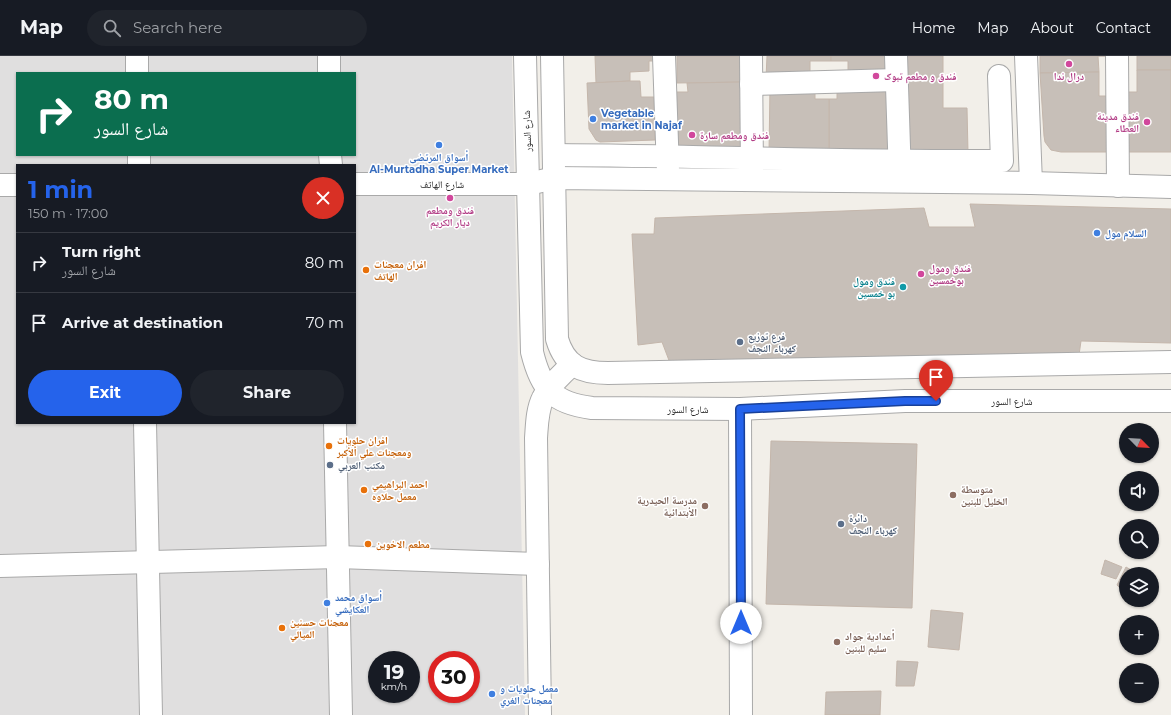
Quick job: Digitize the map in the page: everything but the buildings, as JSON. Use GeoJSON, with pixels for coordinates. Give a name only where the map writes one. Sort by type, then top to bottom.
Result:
{"type":"FeatureCollection","features":[{"type":"Feature","properties":{"kind":"street"},"geometry":{"type":"LineString","coordinates":[[137,56],[137,72]]}},
{"type":"Feature","properties":{"kind":"street"},"geometry":{"type":"LineString","coordinates":[[329,56],[329,72]]}},
{"type":"Feature","properties":{"kind":"street","name":"شارع السور"},"geometry":{"type":"LineString","coordinates":[[524,56],[532,352],[537,372],[548,390],[558,398],[568,403],[592,408],[740,409],[905,401],[1171,401]]}},
{"type":"Feature","properties":{"kind":"street"},"geometry":{"type":"LineString","coordinates":[[552,56],[555,155],[557,339],[560,347],[572,364],[582,370],[595,373],[608,373],[1171,362]]}},
{"type":"Feature","properties":{"kind":"street"},"geometry":{"type":"LineString","coordinates":[[664,56],[668,179]]}},
{"type":"Feature","properties":{"kind":"street"},"geometry":{"type":"LineString","coordinates":[[751,56],[752,180]]}},
{"type":"Feature","properties":{"kind":"street"},"geometry":{"type":"LineString","coordinates":[[896,56],[900,171]]}},
{"type":"Feature","properties":{"kind":"street"},"geometry":{"type":"LineString","coordinates":[[1026,56],[1031,182]]}},
{"type":"Feature","properties":{"kind":"street"},"geometry":{"type":"LineString","coordinates":[[1116,56],[1118,186]]}},
{"type":"Feature","properties":{"kind":"street"},"geometry":{"type":"LineString","coordinates":[[900,171],[1002,161],[999,76]]}},
{"type":"Feature","properties":{"kind":"street"},"geometry":{"type":"LineString","coordinates":[[751,84],[897,80]]}},
{"type":"Feature","properties":{"kind":"street"},"geometry":{"type":"LineString","coordinates":[[555,155],[752,157],[1031,182],[1171,187]]}},
{"type":"Feature","properties":{"kind":"street","name":"شارع الهاتف"},"geometry":{"type":"LineString","coordinates":[[356,184],[528,184],[555,178],[752,180],[900,171]]}},
{"type":"Feature","properties":{"kind":"street"},"geometry":{"type":"LineString","coordinates":[[0,185],[16,185]]}},
{"type":"Feature","properties":{"kind":"street"},"geometry":{"type":"LineString","coordinates":[[540,715],[536,438],[542,399],[548,390],[572,364]]}},
{"type":"Feature","properties":{"kind":"street"},"geometry":{"type":"LineString","coordinates":[[740,409],[741,715]]}},
{"type":"Feature","properties":{"kind":"street"},"geometry":{"type":"LineString","coordinates":[[145,424],[151,715]]}},
{"type":"Feature","properties":{"kind":"street"},"geometry":{"type":"LineString","coordinates":[[335,424],[341,715]]}},
{"type":"Feature","properties":{"kind":"street"},"geometry":{"type":"LineString","coordinates":[[0,566],[338,557],[538,564]]}},
{"type":"Feature","properties":{"kind":"shaded area"},"geometry":{"type":"Polygon","coordinates":[[[0,56],[512,56],[525,715],[0,715],[0,56]]]}},
{"type":"Feature","properties":{"kind":"place","name":"درال ندا"},"geometry":{"type":"Point","coordinates":[1069,64]}},
{"type":"Feature","properties":{"kind":"place","name":"فندق و مطعم تبوک"},"geometry":{"type":"Point","coordinates":[876,76]}},
{"type":"Feature","properties":{"kind":"place","name":"Vegetable market in Najaf"},"geometry":{"type":"Point","coordinates":[593,119]}},
{"type":"Feature","properties":{"kind":"place","name":"فندق مدينة العطاء"},"geometry":{"type":"Point","coordinates":[1147,122]}},
{"type":"Feature","properties":{"kind":"place","name":"فندق ومطعم سارة"},"geometry":{"type":"Point","coordinates":[692,135]}},
{"type":"Feature","properties":{"kind":"place","name":"أسواق المرتضى Al-Murtadha Super Market"},"geometry":{"type":"Point","coordinates":[439,145]}},
{"type":"Feature","properties":{"kind":"place","name":"فندق ومطعم ديار الكريم"},"geometry":{"type":"Point","coordinates":[450,198]}},
{"type":"Feature","properties":{"kind":"place","name":"السلام مول"},"geometry":{"type":"Point","coordinates":[1097,233]}},
{"type":"Feature","properties":{"kind":"place","name":"افران معجنات الهاتف"},"geometry":{"type":"Point","coordinates":[366,270]}},
{"type":"Feature","properties":{"kind":"place","name":"فندق ومول بوخمسين"},"geometry":{"type":"Point","coordinates":[921,274]}},
{"type":"Feature","properties":{"kind":"place","name":"فندق ومول بو خمسين"},"geometry":{"type":"Point","coordinates":[903,287]}},
{"type":"Feature","properties":{"kind":"place","name":"فرع توزيع كهرباء النجف"},"geometry":{"type":"Point","coordinates":[740,342]}},
{"type":"Feature","properties":{"kind":"place","name":"افران حلويات ومعجنات علي ألأكبر"},"geometry":{"type":"Point","coordinates":[329,446]}},
{"type":"Feature","properties":{"kind":"place","name":"مكتب العربي"},"geometry":{"type":"Point","coordinates":[330,465]}},
{"type":"Feature","properties":{"kind":"place","name":"احمد البراهيمي معمل حلاوه"},"geometry":{"type":"Point","coordinates":[364,490]}},
{"type":"Feature","properties":{"kind":"place","name":"متوسطة الخليل للبنين"},"geometry":{"type":"Point","coordinates":[953,495]}},
{"type":"Feature","properties":{"kind":"place","name":"مدرسة الحيدرية الأبتدائية"},"geometry":{"type":"Point","coordinates":[705,506]}},
{"type":"Feature","properties":{"kind":"place","name":"دائرة كهرباء النجف"},"geometry":{"type":"Point","coordinates":[841,524]}},
{"type":"Feature","properties":{"kind":"place","name":"مطعم الاخوين"},"geometry":{"type":"Point","coordinates":[368,544]}},
{"type":"Feature","properties":{"kind":"place","name":"أسواق محمد العكايشي"},"geometry":{"type":"Point","coordinates":[327,603]}},
{"type":"Feature","properties":{"kind":"place","name":"معجنات حسنين الميالي"},"geometry":{"type":"Point","coordinates":[282,628]}},
{"type":"Feature","properties":{"kind":"place","name":"أعدادية جواد سليم للبنين"},"geometry":{"type":"Point","coordinates":[837,642]}},
{"type":"Feature","properties":{"kind":"place","name":"معمل حلويات و معجنات الغري"},"geometry":{"type":"Point","coordinates":[492,694]}},
{"type":"Feature","properties":{"kind":"route"},"geometry":{"type":"LineString","coordinates":[[741,623],[740,409],[905,401],[936,401]]}}]}
